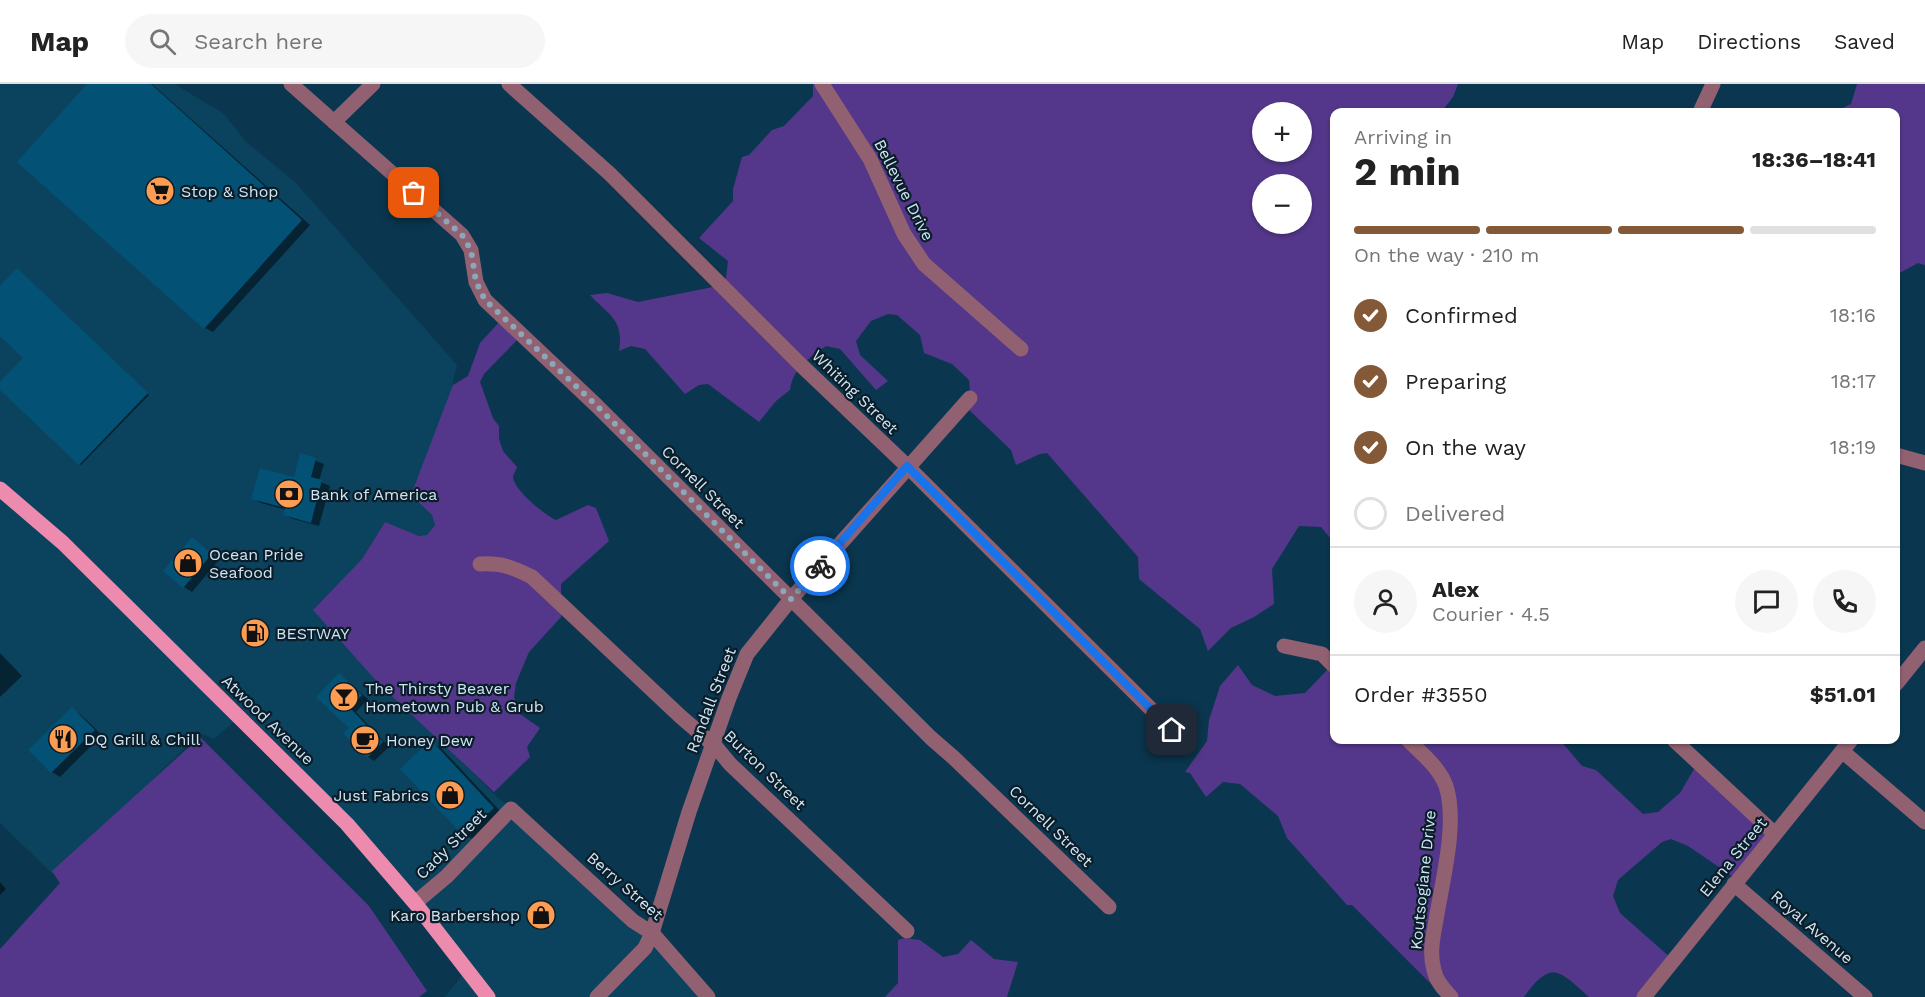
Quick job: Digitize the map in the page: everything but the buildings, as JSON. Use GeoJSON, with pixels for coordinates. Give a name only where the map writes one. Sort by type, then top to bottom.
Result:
{"type":"FeatureCollection","features":[{"type":"Feature","properties":{"kind":"main road","name":"Atwood Avenue"},"geometry":{"type":"LineString","coordinates":[[0,489],[63,543],[347,824],[415,903],[488,997]]}},
{"type":"Feature","properties":{"kind":"street","name":"Cornell Street"},"geometry":{"type":"LineString","coordinates":[[291,84],[462,235],[471,250],[476,282],[485,300],[596,405],[931,738],[1109,908]]}},
{"type":"Feature","properties":{"kind":"street"},"geometry":{"type":"LineString","coordinates":[[334,122],[373,84]]}},
{"type":"Feature","properties":{"kind":"street","name":"Whiting Street"},"geometry":{"type":"LineString","coordinates":[[509,84],[610,174],[1172,730]]}},
{"type":"Feature","properties":{"kind":"street","name":"Bellevue Drive"},"geometry":{"type":"LineString","coordinates":[[822,84],[870,159],[903,234],[924,264],[1020,349]]}},
{"type":"Feature","properties":{"kind":"street"},"geometry":{"type":"LineString","coordinates":[[1702,108],[1713,84]]}},
{"type":"Feature","properties":{"kind":"street","name":"Randall Street"},"geometry":{"type":"LineString","coordinates":[[597,997],[640,953],[652,933],[689,812],[747,654],[791,599],[907,466],[970,398]]}},
{"type":"Feature","properties":{"kind":"street"},"geometry":{"type":"LineString","coordinates":[[1900,456],[1925,464]]}},
{"type":"Feature","properties":{"kind":"street","name":"Burton Street"},"geometry":{"type":"LineString","coordinates":[[480,564],[498,563],[532,577],[681,717],[713,744],[730,764],[907,931]]}},
{"type":"Feature","properties":{"kind":"street"},"geometry":{"type":"LineString","coordinates":[[1284,646],[1322,654],[1330,662]]}},
{"type":"Feature","properties":{"kind":"street"},"geometry":{"type":"LineString","coordinates":[[1900,679],[1925,648]]}},
{"type":"Feature","properties":{"kind":"street","name":"Koutsogiane Drive"},"geometry":{"type":"LineString","coordinates":[[1412,744],[1434,766],[1445,786],[1450,808],[1447,857],[1431,951],[1434,972],[1441,986],[1451,997]]}},
{"type":"Feature","properties":{"kind":"street"},"geometry":{"type":"LineString","coordinates":[[1678,744],[1775,834]]}},
{"type":"Feature","properties":{"kind":"street"},"geometry":{"type":"LineString","coordinates":[[1846,745],[1925,822]]}},
{"type":"Feature","properties":{"kind":"street","name":"Elena Street"},"geometry":{"type":"LineString","coordinates":[[1644,997],[1846,745]]}},
{"type":"Feature","properties":{"kind":"street","name":"Cady Street"},"geometry":{"type":"LineString","coordinates":[[415,903],[447,876],[511,809]]}},
{"type":"Feature","properties":{"kind":"street","name":"Berry Street"},"geometry":{"type":"LineString","coordinates":[[511,809],[633,921],[652,933],[708,997]]}},
{"type":"Feature","properties":{"kind":"street","name":"Royal Avenue"},"geometry":{"type":"LineString","coordinates":[[1734,884],[1865,997]]}},
{"type":"Feature","properties":{"kind":"shaded area"},"geometry":{"type":"Polygon","coordinates":[[[0,84],[174,84],[224,114],[246,142],[295,182],[457,365],[432,515],[435,525],[427,535],[419,536],[385,522],[362,559],[313,610],[490,790],[626,916],[707,997],[445,997],[465,972],[414,904],[237,719],[214,739],[200,733],[55,876],[0,823],[0,84]]]}},
{"type":"Feature","properties":{"kind":"shaded area"},"geometry":{"type":"Polygon","coordinates":[[[813,84],[1458,84],[1453,97],[1444,108],[1330,108],[1330,538],[1321,527],[1299,526],[1272,569],[1274,604],[1231,628],[1208,651],[1200,629],[1139,579],[1138,557],[1047,453],[1016,465],[1011,450],[966,407],[970,393],[969,380],[952,364],[924,353],[920,335],[897,315],[888,314],[871,321],[856,341],[860,355],[888,381],[876,390],[840,349],[826,346],[803,364],[794,376],[790,390],[776,401],[759,422],[708,384],[699,385],[685,394],[645,349],[631,346],[619,351],[619,332],[614,319],[590,295],[607,293],[638,302],[718,286],[726,278],[728,261],[699,238],[733,201],[733,189],[742,157],[749,155],[772,130],[784,126],[813,96],[813,84]]]}},
{"type":"Feature","properties":{"kind":"shaded area"},"geometry":{"type":"Polygon","coordinates":[[[1857,84],[1925,84],[1925,265],[1918,263],[1900,273],[1900,108],[1842,108],[1851,104],[1857,84]]]}},
{"type":"Feature","properties":{"kind":"shaded area"},"geometry":{"type":"Polygon","coordinates":[[[502,319],[521,336],[484,374],[480,382],[493,418],[499,426],[499,439],[503,451],[517,467],[513,476],[514,482],[530,501],[556,520],[588,505],[596,508],[609,541],[561,584],[561,617],[529,652],[516,683],[514,697],[520,714],[540,728],[527,747],[530,757],[494,792],[380,685],[313,610],[362,559],[385,522],[419,536],[427,535],[435,525],[432,515],[411,495],[453,385],[468,376],[480,343],[502,319]]]}},
{"type":"Feature","properties":{"kind":"shaded area"},"geometry":{"type":"Polygon","coordinates":[[[1238,665],[1252,685],[1275,696],[1305,693],[1330,667],[1330,744],[1563,744],[1582,766],[1596,770],[1643,814],[1658,812],[1680,793],[1697,764],[1772,832],[1738,880],[1688,846],[1671,839],[1662,842],[1618,880],[1613,896],[1620,913],[1672,959],[1645,997],[1589,997],[1562,975],[1549,973],[1541,977],[1524,997],[1444,997],[1352,905],[1347,905],[1287,838],[1278,816],[1240,784],[1223,782],[1206,797],[1190,773],[1185,772],[1207,741],[1209,720],[1220,686],[1238,665]]]}},
{"type":"Feature","properties":{"kind":"shaded area"},"geometry":{"type":"Polygon","coordinates":[[[200,737],[369,906],[427,991],[419,997],[0,997],[0,949],[60,883],[52,871],[200,737]]]}},
{"type":"Feature","properties":{"kind":"shaded area"},"geometry":{"type":"Polygon","coordinates":[[[905,938],[920,940],[943,957],[958,954],[971,940],[994,959],[1018,962],[1007,997],[885,997],[898,983],[898,940],[905,938]]]}},
{"type":"Feature","properties":{"kind":"way so far"},"geometry":{"type":"LineString","coordinates":[[414,193],[462,235],[471,250],[476,282],[485,300],[596,405],[791,599],[820,566]]}},
{"type":"Feature","properties":{"kind":"place","name":"Stop & Shop"},"geometry":{"type":"Point","coordinates":[160,191]}},
{"type":"Feature","properties":{"kind":"place","name":"Bank of America"},"geometry":{"type":"Point","coordinates":[289,494]}},
{"type":"Feature","properties":{"kind":"place","name":"Ocean Pride Seafood"},"geometry":{"type":"Point","coordinates":[188,563]}},
{"type":"Feature","properties":{"kind":"place","name":"BESTWAY"},"geometry":{"type":"Point","coordinates":[255,633]}},
{"type":"Feature","properties":{"kind":"place","name":"The Thirsty Beaver Hometown Pub & Grub"},"geometry":{"type":"Point","coordinates":[344,697]}},
{"type":"Feature","properties":{"kind":"place","name":"DQ Grill & Chill"},"geometry":{"type":"Point","coordinates":[63,739]}},
{"type":"Feature","properties":{"kind":"place","name":"Honey Dew"},"geometry":{"type":"Point","coordinates":[365,740]}},
{"type":"Feature","properties":{"kind":"place","name":"Just Fabrics"},"geometry":{"type":"Point","coordinates":[450,795]}},
{"type":"Feature","properties":{"kind":"place","name":"Karo Barbershop"},"geometry":{"type":"Point","coordinates":[541,915]}},
{"type":"Feature","properties":{"kind":"route"},"geometry":{"type":"LineString","coordinates":[[820,566],[907,466],[1172,730]]}}]}
